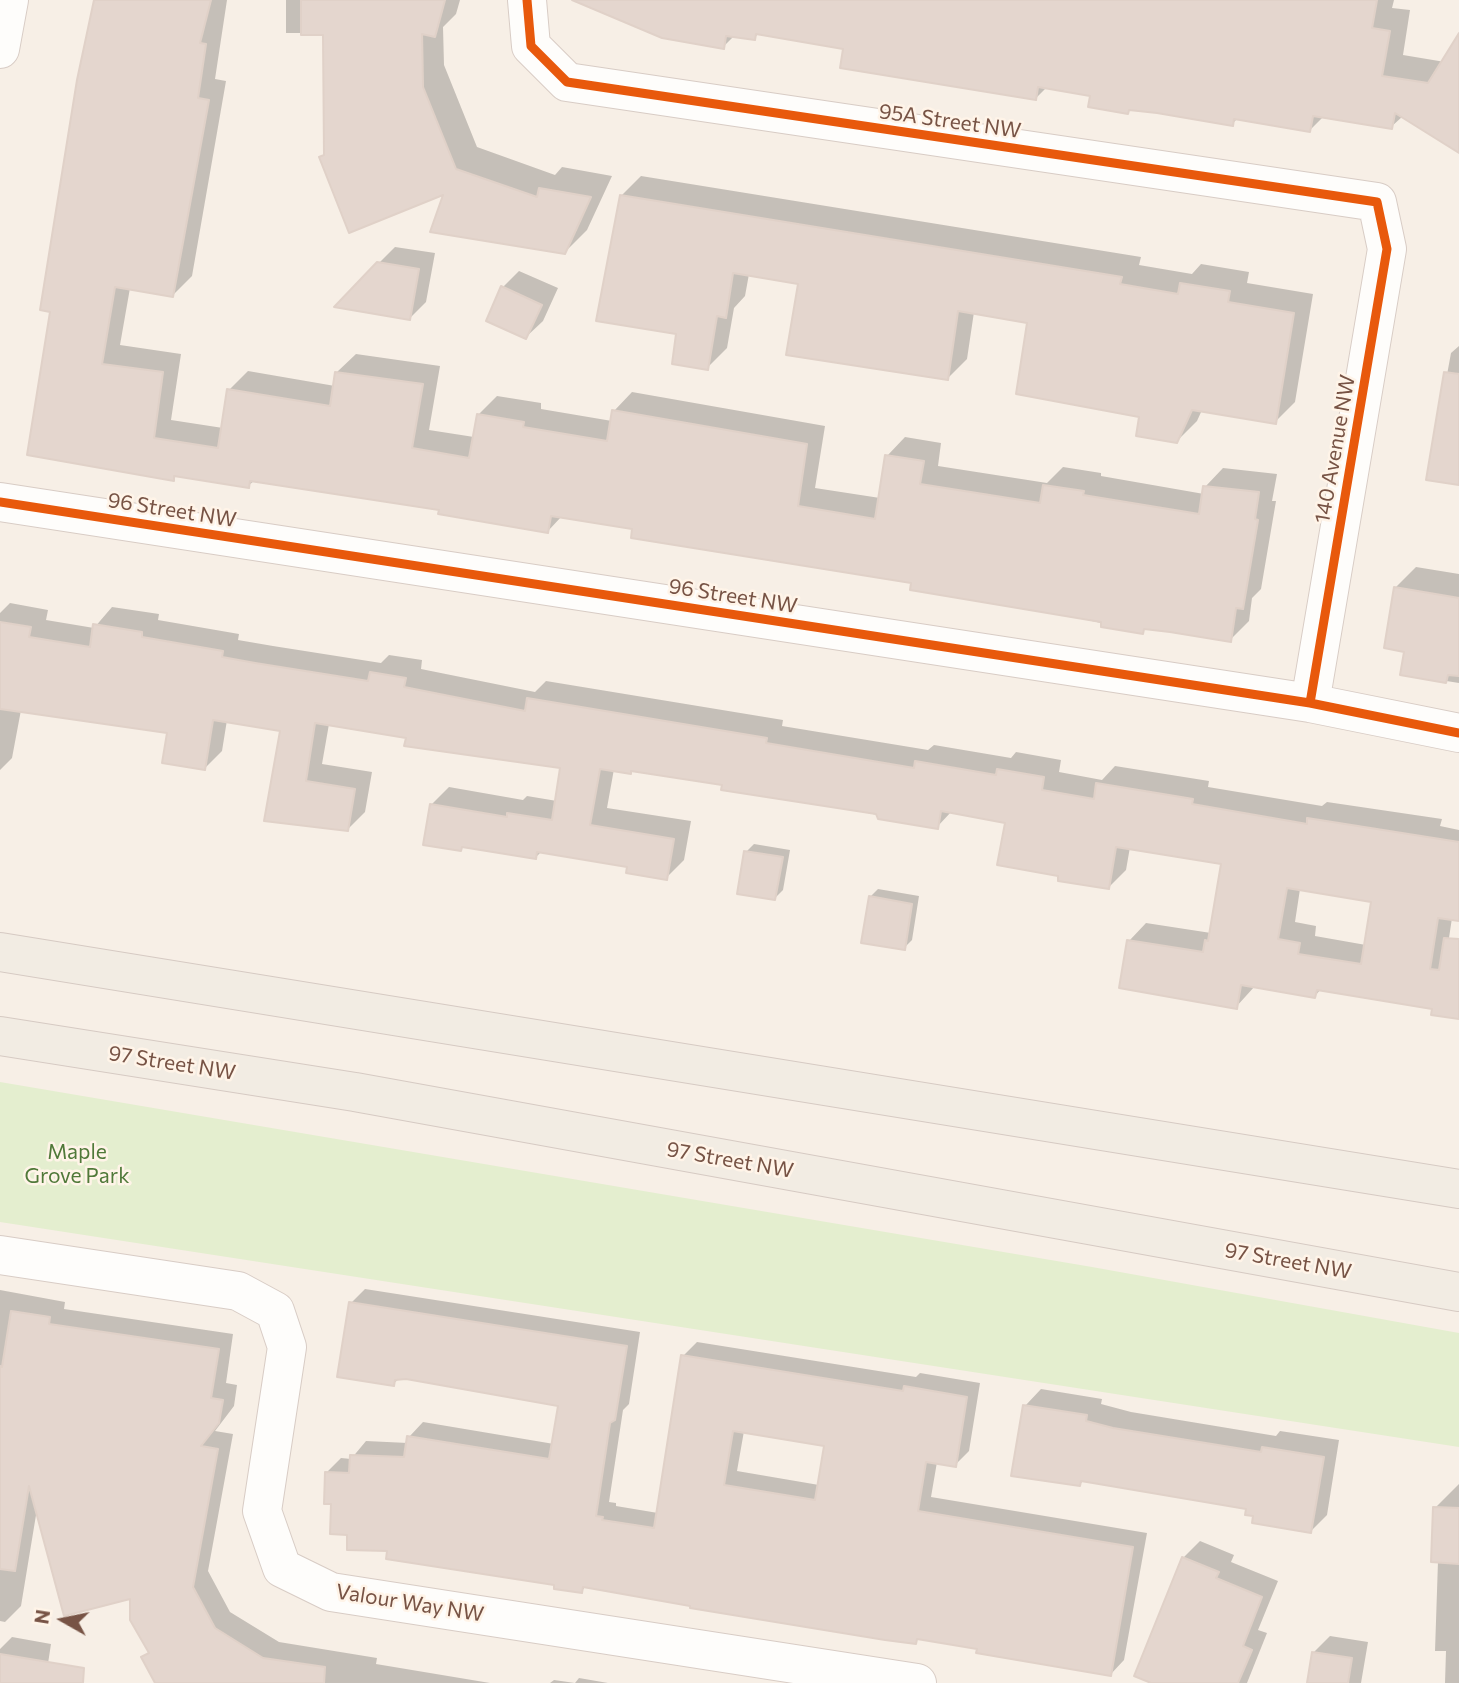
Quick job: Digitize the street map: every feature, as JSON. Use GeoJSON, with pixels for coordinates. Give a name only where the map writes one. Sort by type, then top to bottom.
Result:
{"type":"FeatureCollection","features":[{"type":"Feature","properties":{"kind":"main road"},"geometry":{"type":"LineString","coordinates":[[0,952],[1459,1189]]}},
{"type":"Feature","properties":{"kind":"main road","name":"97 Street NW"},"geometry":{"type":"LineString","coordinates":[[0,1036],[355,1092],[1459,1292]]}},
{"type":"Feature","properties":{"kind":"street"},"geometry":{"type":"LineString","coordinates":[[0,48],[9,0]]}},
{"type":"Feature","properties":{"kind":"street","name":"95A Street NW"},"geometry":{"type":"LineString","coordinates":[[527,0],[531,46],[567,82],[1377,202]]}},
{"type":"Feature","properties":{"kind":"street","name":"140 Avenue NW"},"geometry":{"type":"LineString","coordinates":[[1310,703],[1387,249],[1377,202]]}},
{"type":"Feature","properties":{"kind":"street","name":"96 Street NW"},"geometry":{"type":"LineString","coordinates":[[0,502],[1310,703],[1459,733]]}},
{"type":"Feature","properties":{"kind":"street","name":"Valour Way NW"},"geometry":{"type":"LineString","coordinates":[[0,1255],[238,1291],[275,1311],[288,1347],[262,1511],[282,1569],[331,1592],[917,1683]]}},
{"type":"Feature","properties":{"kind":"green space","name":"Maple Grove Park"},"geometry":{"type":"Polygon","coordinates":[[[0,1082],[1092,1267],[1459,1333],[1459,1447],[0,1222],[0,1082]]]}},
{"type":"Feature","properties":{"kind":"building"},"geometry":{"type":"Polygon","coordinates":[[[94,0],[211,0],[200,43],[206,44],[198,98],[209,100],[173,297],[115,287],[102,364],[163,372],[154,438],[218,448],[227,389],[330,406],[335,372],[423,384],[412,448],[469,458],[477,414],[524,422],[523,427],[607,441],[612,410],[807,444],[798,506],[875,519],[885,455],[924,461],[920,484],[1040,503],[1043,485],[1084,491],[1083,495],[1199,514],[1203,486],[1259,492],[1255,519],[1258,520],[1243,609],[1236,608],[1231,642],[1144,629],[1143,634],[1101,627],[1101,622],[910,590],[911,583],[631,538],[632,529],[551,516],[548,533],[438,514],[439,510],[250,481],[249,488],[174,476],[174,481],[27,455],[50,312],[40,310],[77,80],[94,0]]]}},
{"type":"Feature","properties":{"kind":"building"},"geometry":{"type":"Polygon","coordinates":[[[301,0],[445,0],[435,37],[422,34],[423,87],[456,169],[537,197],[539,188],[591,197],[565,254],[430,232],[443,195],[349,233],[319,157],[324,155],[323,35],[301,35],[301,0]]]}},
{"type":"Feature","properties":{"kind":"building"},"geometry":{"type":"Polygon","coordinates":[[[572,0],[1377,0],[1372,28],[1390,31],[1382,76],[1428,83],[1459,33],[1459,153],[1395,113],[1392,129],[1313,116],[1310,132],[1234,119],[1233,126],[1157,113],[1129,110],[1128,114],[1088,107],[1090,96],[1038,87],[1036,100],[840,68],[843,49],[756,34],[755,40],[726,36],[724,49],[662,38],[572,0]]]}},
{"type":"Feature","properties":{"kind":"building"},"geometry":{"type":"Polygon","coordinates":[[[620,195],[1122,277],[1120,284],[1178,294],[1180,283],[1230,291],[1228,302],[1294,313],[1276,424],[1192,410],[1177,443],[1136,436],[1139,417],[1016,394],[1027,323],[958,311],[948,380],[786,355],[798,284],[733,273],[726,318],[717,316],[708,370],[672,364],[676,334],[596,321],[620,195]]]}},
{"type":"Feature","properties":{"kind":"building"},"geometry":{"type":"Polygon","coordinates":[[[377,262],[419,269],[410,320],[334,307],[377,262]]]}},
{"type":"Feature","properties":{"kind":"building"},"geometry":{"type":"Polygon","coordinates":[[[501,286],[542,305],[526,339],[486,321],[501,286]]]}},
{"type":"Feature","properties":{"kind":"building"},"geometry":{"type":"Polygon","coordinates":[[[1444,372],[1459,374],[1459,485],[1426,480],[1444,372]]]}},
{"type":"Feature","properties":{"kind":"building"},"geometry":{"type":"Polygon","coordinates":[[[1394,587],[1459,598],[1459,676],[1448,675],[1446,683],[1400,675],[1404,652],[1384,648],[1394,587]]]}},
{"type":"Feature","properties":{"kind":"building"},"geometry":{"type":"Polygon","coordinates":[[[0,622],[31,627],[29,637],[90,647],[93,624],[142,632],[142,637],[223,651],[222,657],[255,663],[368,681],[370,672],[406,678],[404,687],[525,711],[527,698],[767,738],[766,743],[914,768],[915,761],[996,775],[997,769],[1044,777],[1042,790],[1094,799],[1096,783],[1193,799],[1192,804],[1307,824],[1307,818],[1459,842],[1459,921],[1438,918],[1430,969],[1439,970],[1444,938],[1459,939],[1459,1019],[1431,1015],[1432,1009],[1317,990],[1315,998],[1241,985],[1237,1009],[1119,988],[1127,940],[1203,952],[1205,940],[1208,941],[1221,864],[1116,847],[1109,889],[1058,881],[1058,876],[997,865],[1005,823],[941,811],[938,829],[878,819],[876,814],[721,790],[722,785],[600,769],[590,825],[674,839],[667,880],[626,873],[627,867],[537,852],[536,859],[462,847],[461,851],[423,845],[430,804],[507,817],[507,813],[552,820],[560,768],[404,746],[406,738],[315,723],[306,781],[355,789],[348,831],[264,821],[280,731],[213,720],[205,770],[162,763],[167,733],[0,709],[0,622]],[[1287,888],[1278,939],[1300,943],[1298,954],[1361,964],[1371,902],[1287,888]]]}},
{"type":"Feature","properties":{"kind":"building"},"geometry":{"type":"Polygon","coordinates":[[[744,851],[783,857],[775,900],[737,894],[744,851]]]}},
{"type":"Feature","properties":{"kind":"building"},"geometry":{"type":"Polygon","coordinates":[[[869,896],[912,904],[905,950],[861,943],[869,896]]]}},
{"type":"Feature","properties":{"kind":"building"},"geometry":{"type":"Polygon","coordinates":[[[349,1302],[627,1346],[615,1420],[610,1423],[596,1516],[603,1517],[602,1520],[654,1528],[681,1355],[903,1391],[904,1386],[967,1397],[956,1467],[926,1462],[918,1511],[1133,1547],[1111,1676],[976,1653],[977,1649],[917,1639],[916,1644],[885,1640],[690,1608],[583,1587],[582,1593],[554,1589],[554,1585],[386,1559],[387,1551],[347,1550],[347,1535],[330,1534],[331,1504],[324,1504],[325,1472],[349,1473],[350,1455],[404,1457],[407,1436],[549,1459],[558,1406],[406,1379],[395,1380],[394,1386],[337,1377],[349,1302]],[[733,1431],[724,1485],[815,1500],[824,1446],[733,1431]]]}},
{"type":"Feature","properties":{"kind":"building"},"geometry":{"type":"Polygon","coordinates":[[[11,1311],[50,1317],[49,1324],[219,1349],[211,1398],[223,1400],[219,1423],[201,1446],[218,1449],[193,1587],[215,1628],[263,1658],[325,1667],[324,1683],[155,1683],[141,1657],[149,1653],[130,1620],[130,1599],[64,1616],[29,1486],[15,1571],[0,1569],[0,1366],[2,1367],[11,1311]]]}},
{"type":"Feature","properties":{"kind":"building"},"geometry":{"type":"Polygon","coordinates":[[[1023,1405],[1087,1415],[1086,1421],[1113,1428],[1261,1452],[1262,1447],[1324,1457],[1311,1533],[1252,1523],[1253,1516],[1245,1515],[1246,1509],[1081,1481],[1080,1486],[1011,1476],[1023,1405]]]}},
{"type":"Feature","properties":{"kind":"building"},"geometry":{"type":"Polygon","coordinates":[[[1433,1507],[1459,1508],[1459,1564],[1431,1562],[1433,1507]]]}},
{"type":"Feature","properties":{"kind":"building"},"geometry":{"type":"Polygon","coordinates":[[[1182,1557],[1219,1572],[1216,1578],[1262,1597],[1243,1646],[1252,1650],[1238,1683],[1151,1683],[1134,1676],[1182,1557]]]}},
{"type":"Feature","properties":{"kind":"building"},"geometry":{"type":"Polygon","coordinates":[[[1312,1652],[1352,1658],[1348,1683],[1307,1683],[1312,1652]]]}},
{"type":"Feature","properties":{"kind":"building"},"geometry":{"type":"Polygon","coordinates":[[[0,1654],[84,1668],[83,1683],[0,1683],[0,1654]]]}},
{"type":"Feature","properties":{"kind":"cycle path"},"geometry":{"type":"LineString","coordinates":[[527,0],[531,46],[567,82],[1377,202],[1387,249],[1310,703]]}},
{"type":"Feature","properties":{"kind":"cycle path"},"geometry":{"type":"LineString","coordinates":[[0,502],[1310,703],[1459,733]]}}]}
